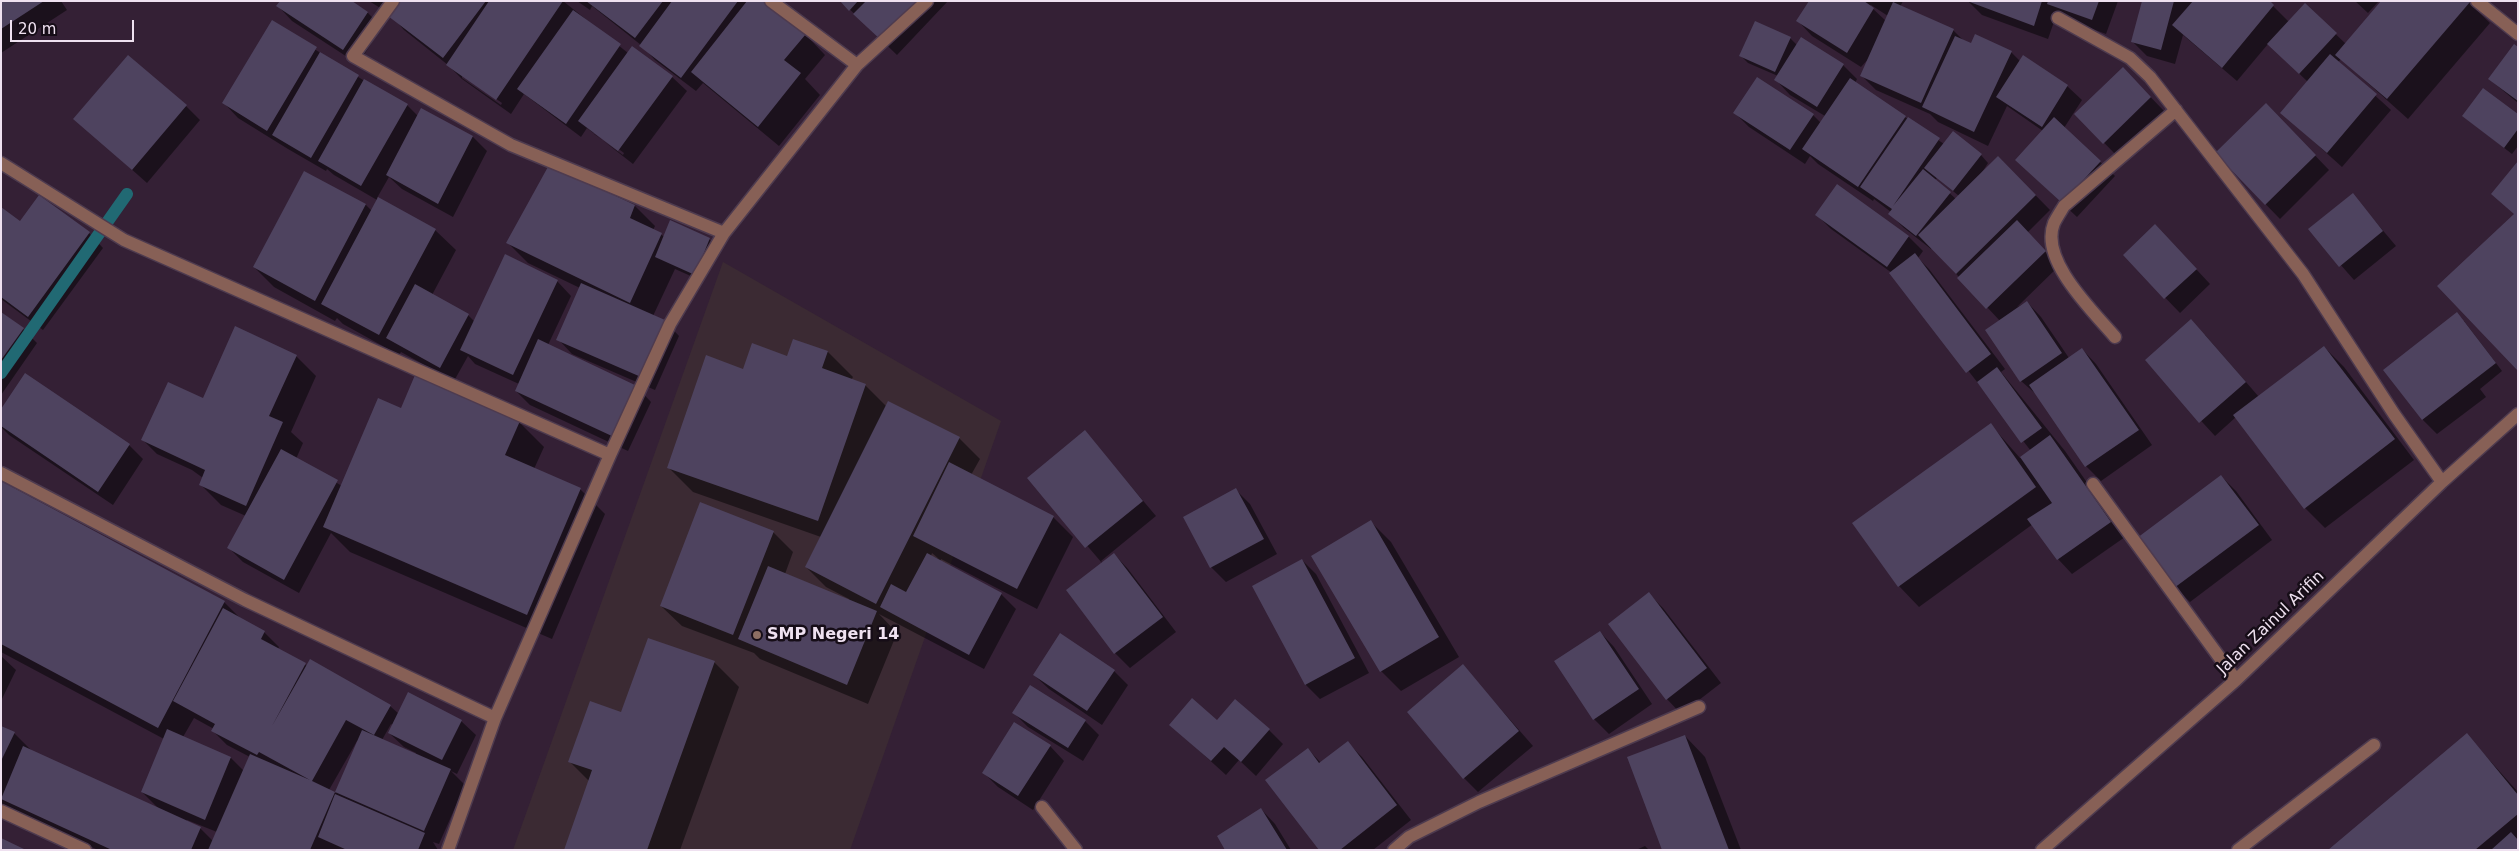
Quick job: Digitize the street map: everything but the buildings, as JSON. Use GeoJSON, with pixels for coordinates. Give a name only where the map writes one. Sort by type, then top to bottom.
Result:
{"type":"FeatureCollection","features":[{"type":"Feature","properties":{"kind":"street"},"geometry":{"type":"LineString","coordinates":[[393,1],[354,56],[511,145],[724,233]]}},
{"type":"Feature","properties":{"kind":"street"},"geometry":{"type":"LineString","coordinates":[[771,1],[857,65]]}},
{"type":"Feature","properties":{"kind":"street"},"geometry":{"type":"LineString","coordinates":[[448,850],[495,718],[610,455],[670,324],[724,233],[857,65],[927,1]]}},
{"type":"Feature","properties":{"kind":"street"},"geometry":{"type":"LineString","coordinates":[[2477,1],[2518,34]]}},
{"type":"Feature","properties":{"kind":"street"},"geometry":{"type":"LineString","coordinates":[[2058,18],[2130,58],[2150,76],[2303,274],[2394,414],[2442,482]]}},
{"type":"Feature","properties":{"kind":"street"},"geometry":{"type":"LineString","coordinates":[[2115,337],[2064,273],[2056,258],[2052,236],[2054,223],[2064,206],[2176,110]]}},
{"type":"Feature","properties":{"kind":"street"},"geometry":{"type":"LineString","coordinates":[[1,163],[124,240],[610,455]]}},
{"type":"Feature","properties":{"kind":"street","name":"Jalan Zainul Arifin"},"geometry":{"type":"LineString","coordinates":[[2042,850],[2236,680],[2442,482],[2518,414]]}},
{"type":"Feature","properties":{"kind":"street"},"geometry":{"type":"LineString","coordinates":[[1,473],[245,600],[495,718]]}},
{"type":"Feature","properties":{"kind":"street"},"geometry":{"type":"LineString","coordinates":[[2093,484],[2236,680]]}},
{"type":"Feature","properties":{"kind":"street"},"geometry":{"type":"LineString","coordinates":[[1394,850],[1409,837],[1479,802],[1699,708]]}},
{"type":"Feature","properties":{"kind":"street"},"geometry":{"type":"LineString","coordinates":[[2238,850],[2374,745]]}},
{"type":"Feature","properties":{"kind":"street"},"geometry":{"type":"LineString","coordinates":[[1042,808],[1076,850]]}},
{"type":"Feature","properties":{"kind":"street"},"geometry":{"type":"LineString","coordinates":[[1,811],[85,850]]}},
{"type":"Feature","properties":{"kind":"shaded area","name":"SMP Negeri 14"},"geometry":{"type":"Polygon","coordinates":[[[723,262],[1001,421],[850,850],[513,850],[723,262]]]}},
{"type":"Feature","properties":{"kind":"waterway"},"geometry":{"type":"LineString","coordinates":[[1,373],[127,194]]}},
{"type":"Feature","properties":{"kind":"place","name":"SMP Negeri 14"},"geometry":{"type":"Point","coordinates":[757,635]}}]}
